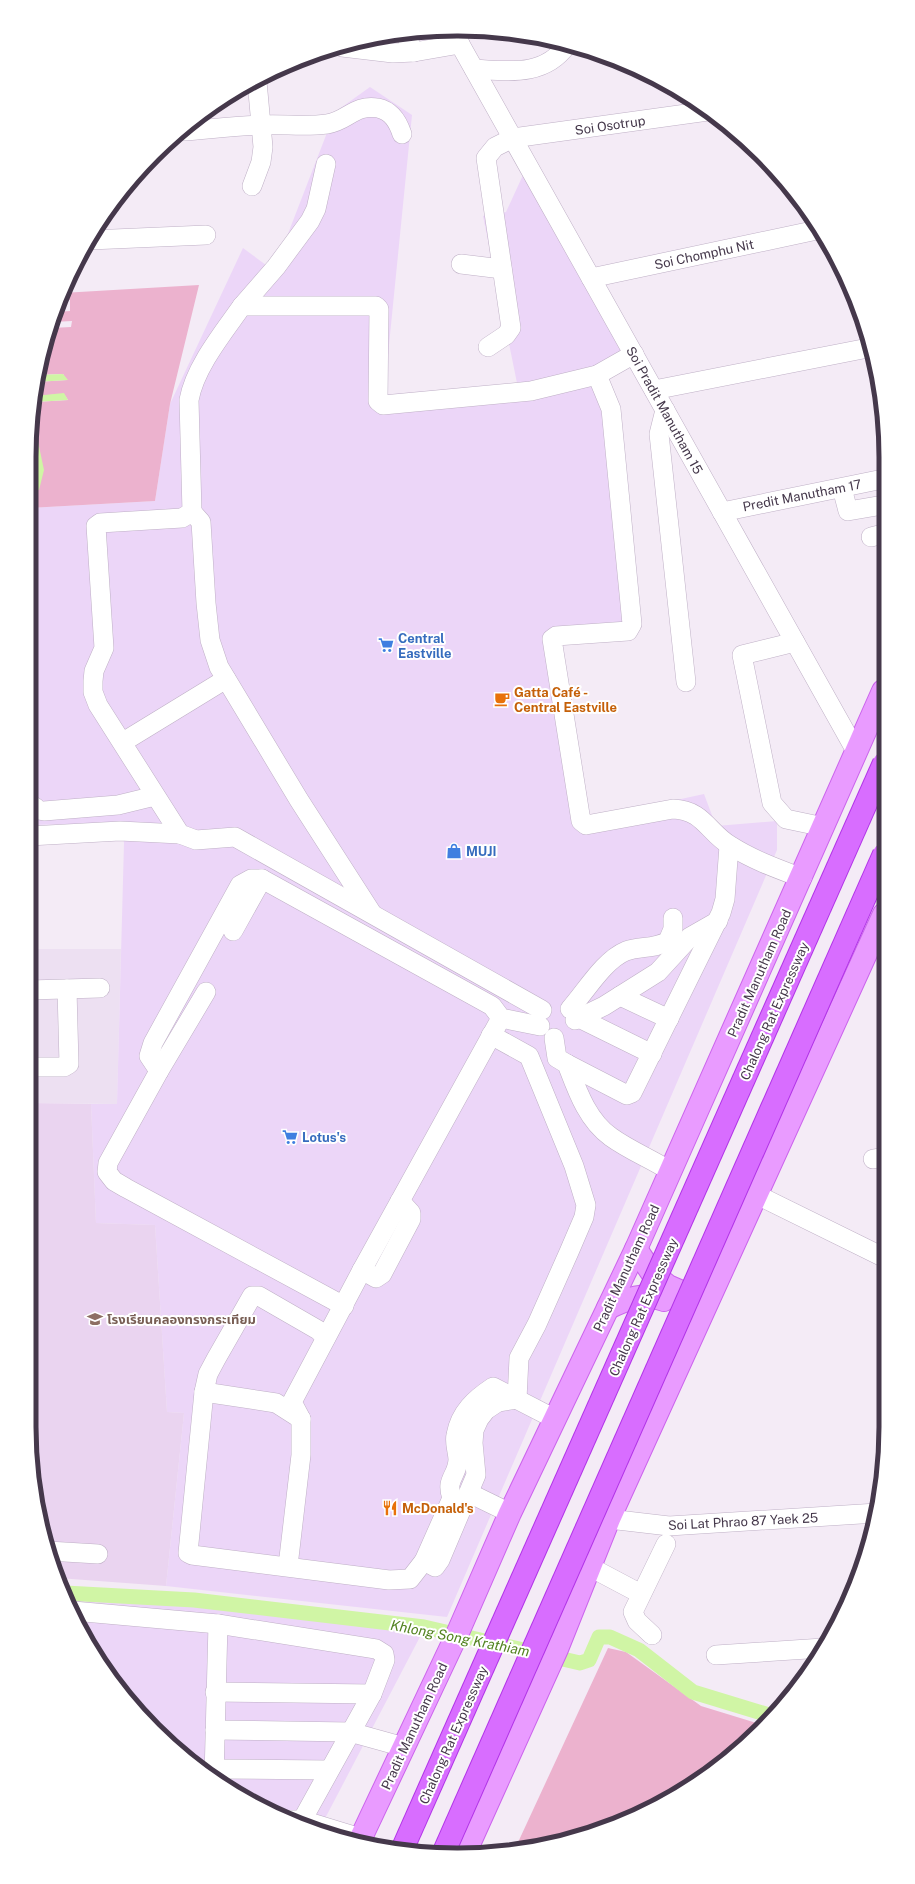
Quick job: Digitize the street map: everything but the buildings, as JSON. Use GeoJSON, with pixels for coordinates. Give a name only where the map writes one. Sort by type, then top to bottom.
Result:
{"type":"FeatureCollection","features":[{"type":"Feature","properties":{"kind":"highway","name":"Chalong Rat Expressway"},"geometry":{"type":"LineString","coordinates":[[405,1844],[879,774]]}},
{"type":"Feature","properties":{"kind":"highway"},"geometry":{"type":"LineString","coordinates":[[446,1848],[879,865]]}},
{"type":"Feature","properties":{"kind":"main road","name":"Pradit Manutham Road"},"geometry":{"type":"LineString","coordinates":[[361,1837],[456,1637],[510,1513],[636,1249],[802,878],[879,700]]}},
{"type":"Feature","properties":{"kind":"main road"},"geometry":{"type":"LineString","coordinates":[[467,1848],[557,1649],[610,1519],[879,925]]}},
{"type":"Feature","properties":{"kind":"main road"},"geometry":{"type":"LineString","coordinates":[[636,1249],[652,1273],[668,1286],[684,1293],[700,1293],[719,1278]]}},
{"type":"Feature","properties":{"kind":"main road"},"geometry":{"type":"LineString","coordinates":[[608,1308],[625,1300],[639,1296],[657,1297],[674,1304],[689,1323],[693,1335]]}},
{"type":"Feature","properties":{"kind":"street"},"geometry":{"type":"LineString","coordinates":[[355,48],[393,53],[414,52],[456,37]]}},
{"type":"Feature","properties":{"kind":"street","name":"Soi Pradit Manutham 15"},"geometry":{"type":"LineString","coordinates":[[456,37],[856,751]]}},
{"type":"Feature","properties":{"kind":"street"},"geometry":{"type":"LineString","coordinates":[[408,39],[414,52]]}},
{"type":"Feature","properties":{"kind":"street"},"geometry":{"type":"LineString","coordinates":[[474,69],[532,69],[546,65],[559,56],[564,49]]}},
{"type":"Feature","properties":{"kind":"street"},"geometry":{"type":"LineString","coordinates":[[252,186],[261,162],[263,147],[258,86]]}},
{"type":"Feature","properties":{"kind":"street"},"geometry":{"type":"LineString","coordinates":[[192,130],[262,125],[328,124],[343,118],[358,109],[370,107],[380,109],[392,116],[398,123],[402,134]]}},
{"type":"Feature","properties":{"kind":"street","name":"Soi Osotrup"},"geometry":{"type":"LineString","coordinates":[[488,347],[506,335],[511,328],[486,158],[495,147],[513,138],[700,113]]}},
{"type":"Feature","properties":{"kind":"street"},"geometry":{"type":"LineString","coordinates":[[326,164],[316,209],[310,221],[276,267],[242,306],[191,387],[189,400],[192,512],[201,522],[210,640],[219,667],[372,914]]}},
{"type":"Feature","properties":{"kind":"street","name":"Soi Chomphu Nit"},"geometry":{"type":"LineString","coordinates":[[591,278],[813,231]]}},
{"type":"Feature","properties":{"kind":"street"},"geometry":{"type":"LineString","coordinates":[[97,240],[206,235]]}},
{"type":"Feature","properties":{"kind":"street"},"geometry":{"type":"LineString","coordinates":[[461,264],[502,269]]}},
{"type":"Feature","properties":{"kind":"street"},"geometry":{"type":"LineString","coordinates":[[242,306],[376,306],[379,309],[378,401],[383,405],[531,391],[597,375],[634,354]]}},
{"type":"Feature","properties":{"kind":"street"},"geometry":{"type":"LineString","coordinates":[[654,390],[865,349]]}},
{"type":"Feature","properties":{"kind":"street"},"geometry":{"type":"LineString","coordinates":[[597,375],[611,408],[632,624],[628,631],[556,636],[552,639],[581,821],[586,825],[673,809],[682,809],[692,812],[729,846],[763,863],[802,878]]}},
{"type":"Feature","properties":{"kind":"street"},"geometry":{"type":"LineString","coordinates":[[665,410],[659,434],[686,682]]}},
{"type":"Feature","properties":{"kind":"street","name":"Predit Manutham 17"},"geometry":{"type":"LineString","coordinates":[[722,512],[879,480]]}},
{"type":"Feature","properties":{"kind":"street"},"geometry":{"type":"LineString","coordinates":[[842,488],[848,511],[879,506]]}},
{"type":"Feature","properties":{"kind":"street"},"geometry":{"type":"LineString","coordinates":[[180,834],[155,796],[120,737],[98,705],[93,692],[94,671],[104,648],[96,526],[100,523],[182,518],[192,512]]}},
{"type":"Feature","properties":{"kind":"street"},"geometry":{"type":"LineString","coordinates":[[795,642],[742,655],[772,803],[777,811],[786,819],[824,827]]}},
{"type":"Feature","properties":{"kind":"street"},"geometry":{"type":"LineString","coordinates":[[120,737],[226,679]]}},
{"type":"Feature","properties":{"kind":"street"},"geometry":{"type":"LineString","coordinates":[[36,808],[44,811],[118,805],[155,796]]}},
{"type":"Feature","properties":{"kind":"street"},"geometry":{"type":"LineString","coordinates":[[36,836],[124,832],[180,834],[196,840],[235,837],[372,914],[541,1018]]}},
{"type":"Feature","properties":{"kind":"street"},"geometry":{"type":"LineString","coordinates":[[554,1038],[557,1058],[630,1095],[670,1019],[718,921],[725,899],[729,846]]}},
{"type":"Feature","properties":{"kind":"street"},"geometry":{"type":"LineString","coordinates":[[159,1071],[149,1056],[152,1044],[240,885],[251,879],[262,879],[492,1006],[501,1018]]}},
{"type":"Feature","properties":{"kind":"street"},"geometry":{"type":"LineString","coordinates":[[233,931],[262,879]]}},
{"type":"Feature","properties":{"kind":"street"},"geometry":{"type":"LineString","coordinates":[[652,1054],[575,1015],[566,1005],[556,1002],[546,1006],[541,1018],[545,1034],[554,1038],[560,1038],[569,1034],[574,1025],[575,1015],[597,975],[618,956],[626,952],[649,948],[668,941],[673,930],[672,918]]}},
{"type":"Feature","properties":{"kind":"street"},"geometry":{"type":"LineString","coordinates":[[575,1015],[620,996],[658,972],[690,936],[718,921]]}},
{"type":"Feature","properties":{"kind":"street"},"geometry":{"type":"LineString","coordinates":[[36,990],[100,988]]}},
{"type":"Feature","properties":{"kind":"street"},"geometry":{"type":"LineString","coordinates":[[36,1067],[64,1067],[69,1064],[67,989]]}},
{"type":"Feature","properties":{"kind":"street"},"geometry":{"type":"LineString","coordinates":[[206,992],[159,1071],[108,1163],[108,1172],[114,1181],[344,1306]]}},
{"type":"Feature","properties":{"kind":"street"},"geometry":{"type":"LineString","coordinates":[[620,996],[670,1019]]}},
{"type":"Feature","properties":{"kind":"street"},"geometry":{"type":"LineString","coordinates":[[501,1018],[541,1018]]}},
{"type":"Feature","properties":{"kind":"street"},"geometry":{"type":"LineString","coordinates":[[288,1566],[301,1455],[301,1419],[292,1402],[362,1270],[501,1018]]}},
{"type":"Feature","properties":{"kind":"street"},"geometry":{"type":"LineString","coordinates":[[491,1035],[529,1056],[574,1166],[586,1205],[584,1217],[569,1252],[537,1324],[519,1358],[517,1399]]}},
{"type":"Feature","properties":{"kind":"street"},"geometry":{"type":"LineString","coordinates":[[567,1064],[588,1111],[602,1130],[611,1137],[670,1171]]}},
{"type":"Feature","properties":{"kind":"street"},"geometry":{"type":"LineString","coordinates":[[757,1195],[879,1255]]}},
{"type":"Feature","properties":{"kind":"street"},"geometry":{"type":"LineString","coordinates":[[326,1337],[318,1330],[259,1296],[253,1296],[208,1374],[204,1392],[188,1553],[192,1555],[410,1580],[424,1561],[452,1498],[448,1488],[458,1460],[456,1435],[464,1413],[476,1398],[493,1387],[555,1419]]}},
{"type":"Feature","properties":{"kind":"street"},"geometry":{"type":"LineString","coordinates":[[204,1392],[276,1403],[301,1419]]}},
{"type":"Feature","properties":{"kind":"street"},"geometry":{"type":"LineString","coordinates":[[424,1561],[435,1567],[440,1560],[476,1475],[473,1443],[474,1430],[479,1419],[486,1410],[498,1402],[517,1399]]}},
{"type":"Feature","properties":{"kind":"street"},"geometry":{"type":"LineString","coordinates":[[469,1493],[510,1513]]}},
{"type":"Feature","properties":{"kind":"street","name":"Soi Lat Phrao 87 Yaek 25"},"geometry":{"type":"LineString","coordinates":[[610,1519],[669,1526],[870,1513]]}},
{"type":"Feature","properties":{"kind":"street"},"geometry":{"type":"LineString","coordinates":[[652,1635],[634,1616],[634,1610],[666,1544]]}},
{"type":"Feature","properties":{"kind":"street"},"geometry":{"type":"LineString","coordinates":[[54,1551],[98,1554]]}},
{"type":"Feature","properties":{"kind":"street"},"geometry":{"type":"LineString","coordinates":[[590,1567],[641,1594]]}},
{"type":"Feature","properties":{"kind":"street"},"geometry":{"type":"LineString","coordinates":[[78,1611],[218,1624],[376,1649],[382,1652],[385,1660],[372,1694],[329,1770],[299,1817]]}},
{"type":"Feature","properties":{"kind":"street"},"geometry":{"type":"LineString","coordinates":[[214,1770],[218,1624]]}},
{"type":"Feature","properties":{"kind":"street"},"geometry":{"type":"LineString","coordinates":[[716,1655],[816,1648]]}},
{"type":"Feature","properties":{"kind":"street"},"geometry":{"type":"LineString","coordinates":[[215,1692],[372,1694]]}},
{"type":"Feature","properties":{"kind":"street"},"geometry":{"type":"LineString","coordinates":[[215,1730],[350,1732],[404,1747]]}},
{"type":"Feature","properties":{"kind":"street"},"geometry":{"type":"LineString","coordinates":[[217,1773],[329,1770]]}},
{"type":"Feature","properties":{"kind":"shaded area"},"geometry":{"type":"Polygon","coordinates":[[[370,87],[412,115],[384,395],[517,383],[483,216],[506,212],[523,175],[630,367],[607,377],[640,628],[557,643],[589,819],[704,794],[716,826],[777,821],[777,850],[447,1617],[166,1586],[184,1413],[167,1412],[155,1225],[96,1223],[91,1104],[117,1104],[124,843],[121,823],[36,825],[36,508],[155,501],[170,404],[243,248],[266,265],[284,244],[335,112],[370,87]]]}},
{"type":"Feature","properties":{"kind":"shaded area"},"geometry":{"type":"Polygon","coordinates":[[[199,285],[170,404],[155,501],[36,508],[36,490],[39,490],[37,437],[40,402],[68,400],[64,394],[41,396],[43,382],[67,380],[63,374],[44,375],[56,328],[71,327],[72,321],[58,322],[62,312],[70,311],[70,300],[66,300],[70,293],[199,285]]]}},
{"type":"Feature","properties":{"kind":"shaded area"},"geometry":{"type":"Polygon","coordinates":[[[63,374],[68,380],[43,382],[44,375],[63,374]]]}},
{"type":"Feature","properties":{"kind":"shaded area"},"geometry":{"type":"Polygon","coordinates":[[[64,393],[68,400],[40,402],[41,395],[64,393]]]}},
{"type":"Feature","properties":{"kind":"shaded area"},"geometry":{"type":"Polygon","coordinates":[[[37,437],[44,470],[39,490],[36,490],[37,437]]]}},
{"type":"Feature","properties":{"kind":"shaded area"},"geometry":{"type":"Polygon","coordinates":[[[36,949],[121,949],[117,1104],[36,1103],[36,949]]]}},
{"type":"Feature","properties":{"kind":"shaded area","name":"โรงเรียนคลองทรงกระเทียม"},"geometry":{"type":"Polygon","coordinates":[[[36,1103],[91,1104],[96,1223],[155,1225],[167,1412],[184,1413],[166,1586],[64,1578],[50,1536],[40,1482],[36,1426],[36,1103]]]}},
{"type":"Feature","properties":{"kind":"shaded area"},"geometry":{"type":"Polygon","coordinates":[[[73,1598],[197,1607],[422,1633],[321,1826],[271,1805],[247,1792],[201,1761],[159,1725],[123,1683],[107,1661],[92,1637],[73,1598]]]}},
{"type":"Feature","properties":{"kind":"shaded area"},"geometry":{"type":"Polygon","coordinates":[[[608,1648],[626,1652],[701,1706],[757,1723],[714,1761],[692,1777],[644,1805],[593,1826],[567,1834],[518,1843],[608,1648]]]}},
{"type":"Feature","properties":{"kind":"waterway","name":"Khlong Song Krathiam"},"geometry":{"type":"LineString","coordinates":[[70,1593],[194,1600],[424,1627],[580,1663],[589,1660],[599,1637],[610,1637],[639,1650],[693,1692],[765,1714]]}},
{"type":"Feature","properties":{"kind":"place","name":"Central Eastville"},"geometry":{"type":"Point","coordinates":[386,645]}},
{"type":"Feature","properties":{"kind":"place","name":"Gatta Café - Central Eastville"},"geometry":{"type":"Point","coordinates":[502,699]}},
{"type":"Feature","properties":{"kind":"place","name":"MUJI"},"geometry":{"type":"Point","coordinates":[454,851]}},
{"type":"Feature","properties":{"kind":"place","name":"Lotus's"},"geometry":{"type":"Point","coordinates":[290,1137]}},
{"type":"Feature","properties":{"kind":"place","name":"โรงเรียนคลองทรงกระเทียม"},"geometry":{"type":"Point","coordinates":[95,1319]}},
{"type":"Feature","properties":{"kind":"place","name":"McDonald's"},"geometry":{"type":"Point","coordinates":[390,1508]}}]}
